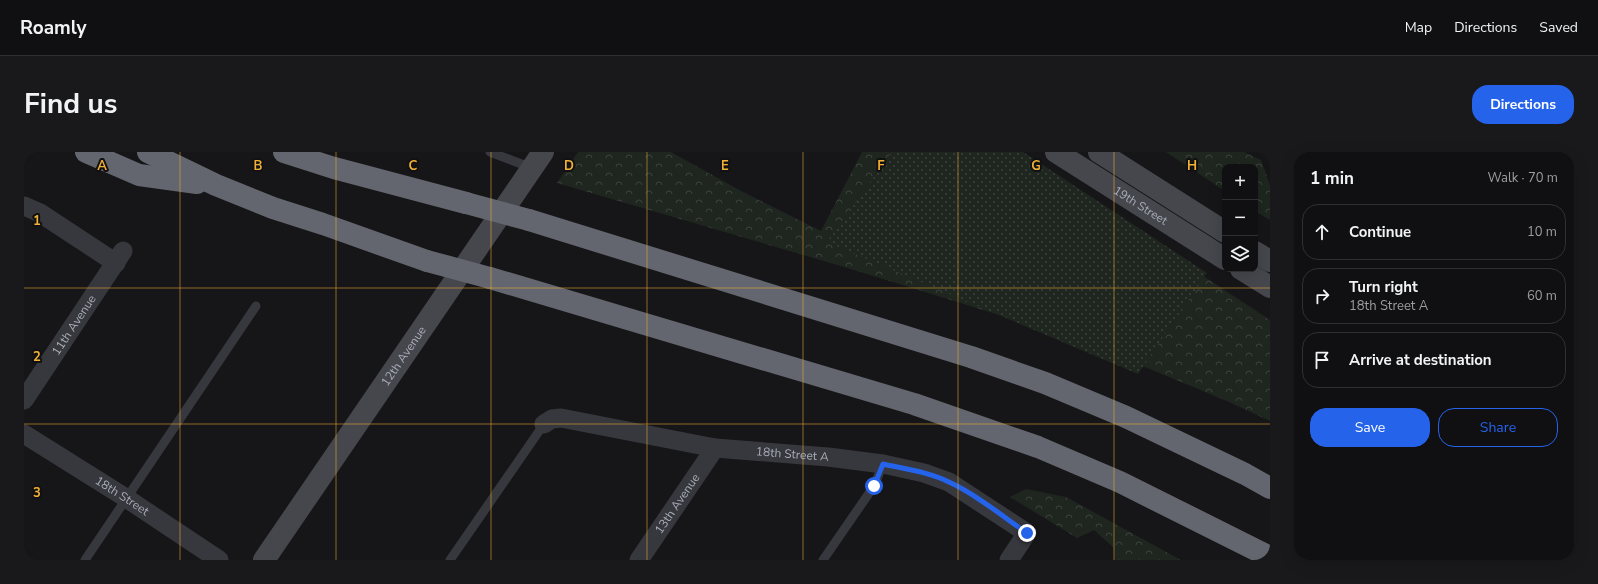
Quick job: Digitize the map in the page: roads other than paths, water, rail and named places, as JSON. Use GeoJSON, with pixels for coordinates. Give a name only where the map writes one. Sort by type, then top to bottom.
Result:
{"type":"FeatureCollection","features":[{"type":"Feature","properties":{"kind":"highway"},"geometry":{"type":"LineString","coordinates":[[86,152],[139,175],[216,185]]}},
{"type":"Feature","properties":{"kind":"highway"},"geometry":{"type":"LineString","coordinates":[[148,152],[216,185],[273,208],[427,261],[490,278],[914,404],[1038,447],[1120,482],[1270,557]]}},
{"type":"Feature","properties":{"kind":"highway"},"geometry":{"type":"LineString","coordinates":[[284,152],[334,168],[529,220],[971,358],[1045,383],[1126,417],[1245,474],[1270,488]]}},
{"type":"Feature","properties":{"kind":"street","name":"19th Street"},"geometry":{"type":"LineString","coordinates":[[1056,152],[1222,256]]}},
{"type":"Feature","properties":{"kind":"street","name":"19th Street"},"geometry":{"type":"LineString","coordinates":[[1099,152],[1222,230]]}},
{"type":"Feature","properties":{"kind":"street","name":"12th Avenue"},"geometry":{"type":"LineString","coordinates":[[264,560],[537,160]]}},
{"type":"Feature","properties":{"kind":"street","name":"11th Avenue"},"geometry":{"type":"LineString","coordinates":[[24,206],[40,213],[120,257],[24,400]]}},
{"type":"Feature","properties":{"kind":"street"},"geometry":{"type":"LineString","coordinates":[[1258,254],[1270,261]]}},
{"type":"Feature","properties":{"kind":"street"},"geometry":{"type":"LineString","coordinates":[[1246,272],[1270,287]]}},
{"type":"Feature","properties":{"kind":"street","name":"18th Street A"},"geometry":{"type":"LineString","coordinates":[[544,424],[552,419],[561,418],[715,448],[828,457],[883,464],[924,474],[949,482],[973,496],[1027,533],[1009,560]]}},
{"type":"Feature","properties":{"kind":"street","name":"18th Street"},"geometry":{"type":"LineString","coordinates":[[24,434],[126,498],[219,560]]}},
{"type":"Feature","properties":{"kind":"street","name":"13th Avenue"},"geometry":{"type":"LineString","coordinates":[[639,560],[715,448]]}},
{"type":"Feature","properties":{"kind":"lane"},"geometry":{"type":"LineString","coordinates":[[490,152],[537,160]]}},
{"type":"Feature","properties":{"kind":"lane"},"geometry":{"type":"LineString","coordinates":[[85,560],[256,306]]}},
{"type":"Feature","properties":{"kind":"lane"},"geometry":{"type":"LineString","coordinates":[[450,560],[544,424]]}},
{"type":"Feature","properties":{"kind":"lane"},"geometry":{"type":"LineString","coordinates":[[823,560],[874,486],[883,464]]}}]}
